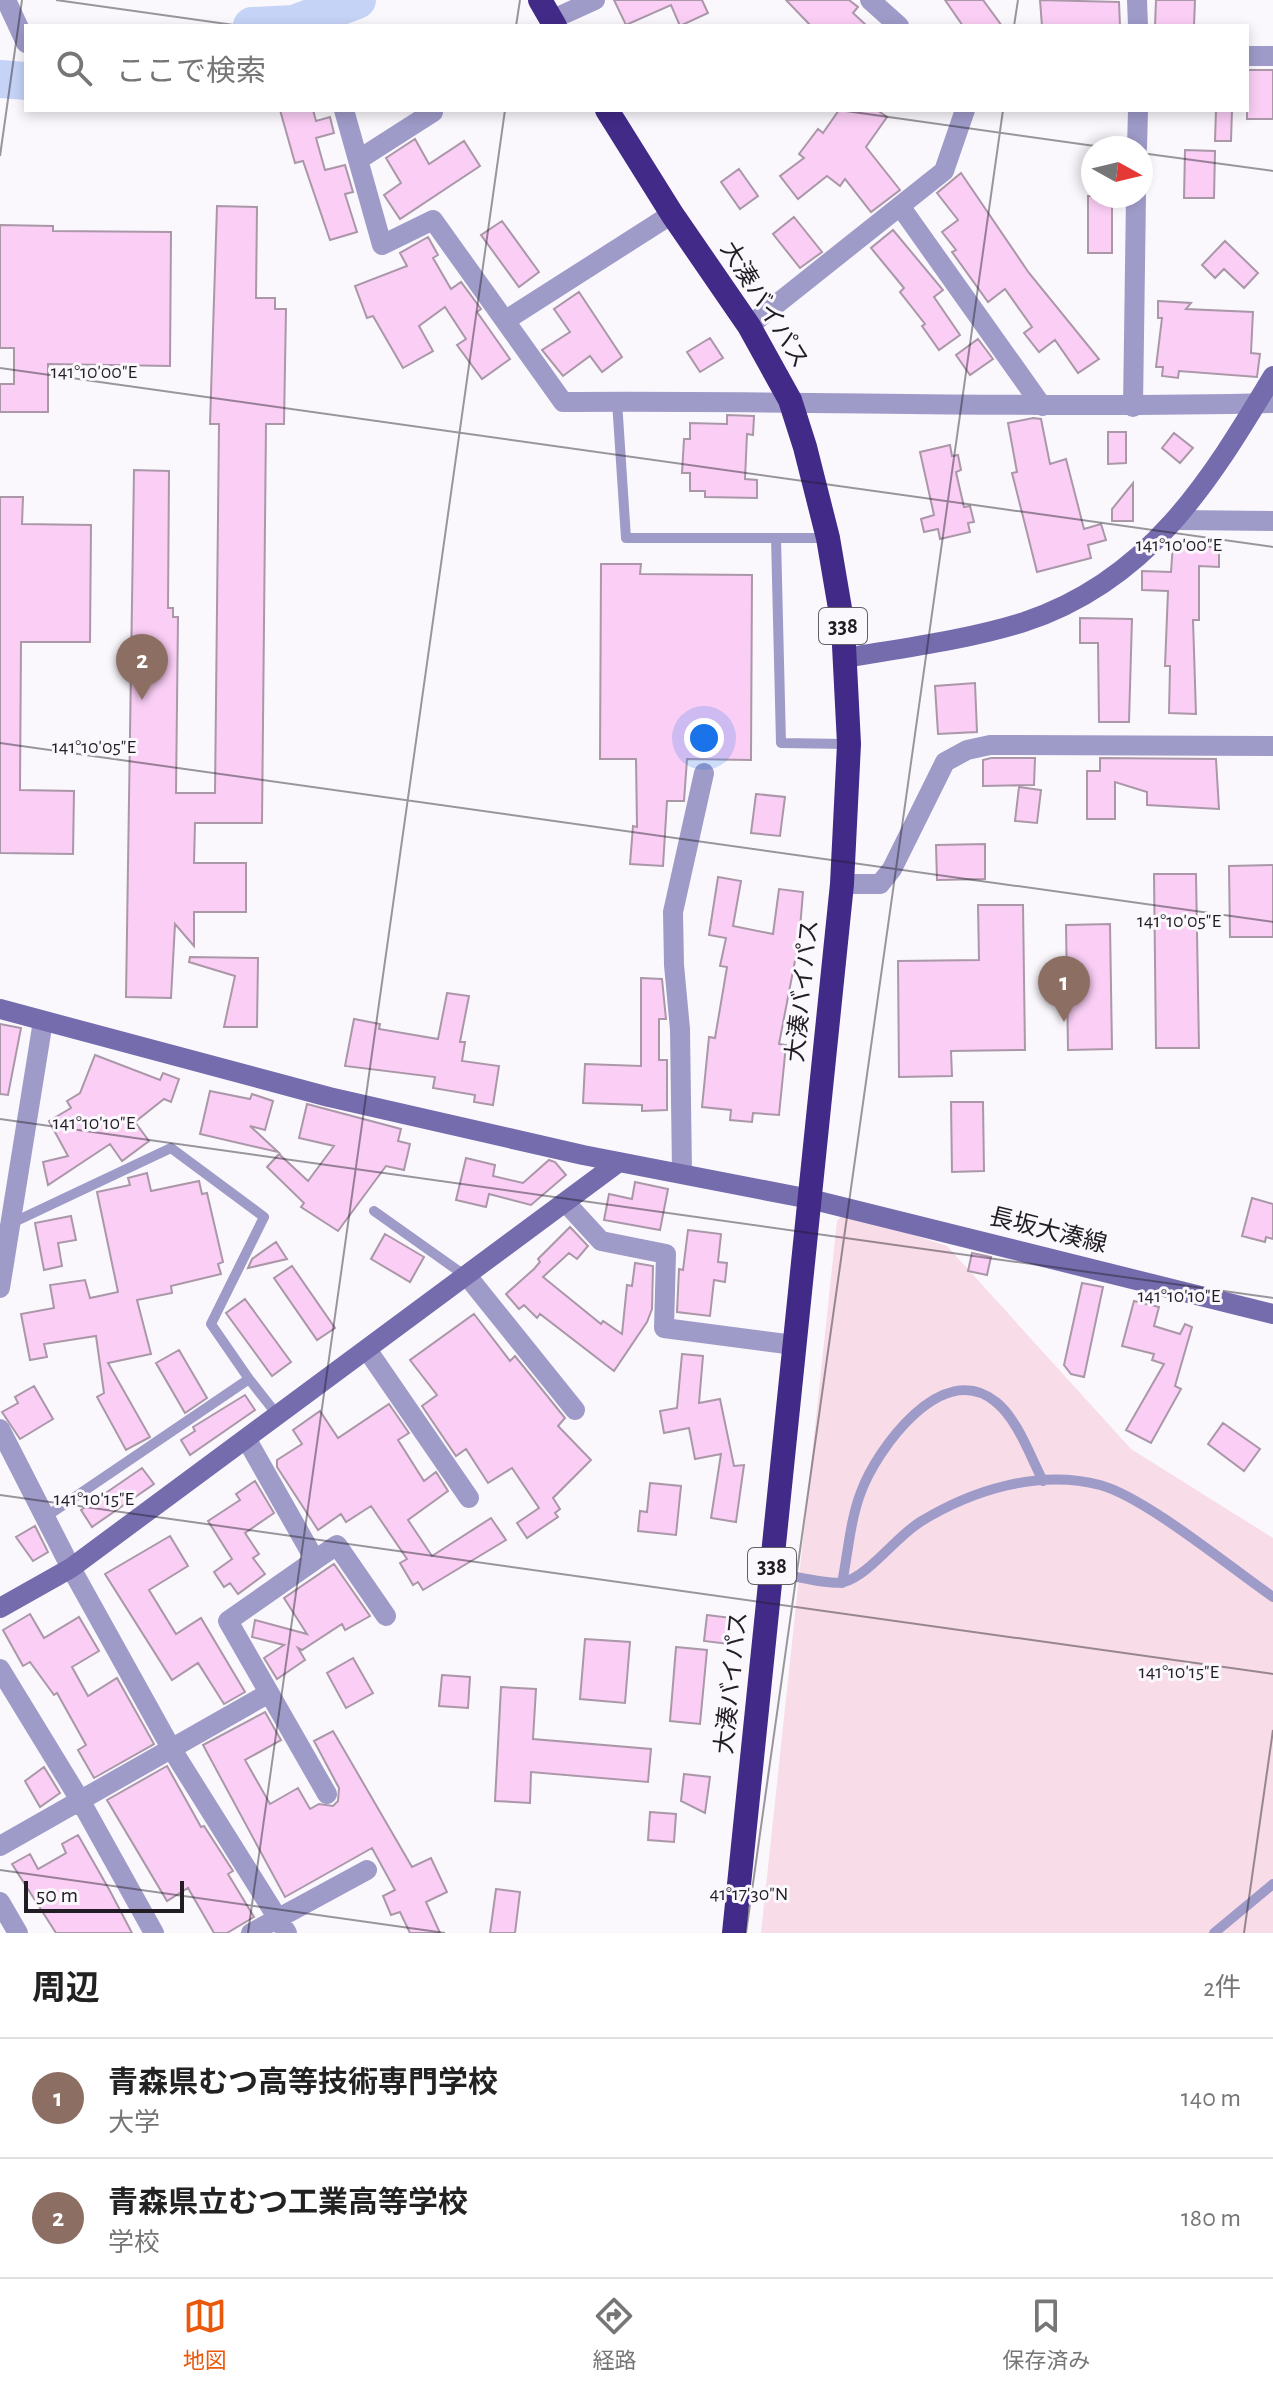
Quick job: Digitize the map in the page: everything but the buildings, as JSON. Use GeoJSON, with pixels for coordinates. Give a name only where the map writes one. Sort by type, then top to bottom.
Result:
{"type":"FeatureCollection","features":[{"type":"Feature","properties":{"kind":"highway","name":"大湊バイパス"},"geometry":{"type":"LineString","coordinates":[[608,112],[672,214],[749,326],[790,400],[828,538],[845,658],[849,744],[842,884],[734,1933]]}},
{"type":"Feature","properties":{"kind":"street"},"geometry":{"type":"LineString","coordinates":[[6,0],[24,39]]}},
{"type":"Feature","properties":{"kind":"street"},"geometry":{"type":"LineString","coordinates":[[549,15],[595,0]]}},
{"type":"Feature","properties":{"kind":"street"},"geometry":{"type":"LineString","coordinates":[[870,0],[897,24]]}},
{"type":"Feature","properties":{"kind":"street"},"geometry":{"type":"LineString","coordinates":[[1137,0],[1138,24]]}},
{"type":"Feature","properties":{"kind":"street"},"geometry":{"type":"LineString","coordinates":[[1249,56],[1273,56]]}},
{"type":"Feature","properties":{"kind":"street"},"geometry":{"type":"LineString","coordinates":[[345,112],[382,245],[433,220],[563,402],[790,400],[1133,407],[1266,403]]}},
{"type":"Feature","properties":{"kind":"street"},"geometry":{"type":"LineString","coordinates":[[358,160],[433,112]]}},
{"type":"Feature","properties":{"kind":"street"},"geometry":{"type":"LineString","coordinates":[[749,326],[944,171],[964,112]]}},
{"type":"Feature","properties":{"kind":"street"},"geometry":{"type":"LineString","coordinates":[[1137,136],[1138,112]]}},
{"type":"Feature","properties":{"kind":"street"},"geometry":{"type":"LineString","coordinates":[[900,206],[1042,406]]}},
{"type":"Feature","properties":{"kind":"street"},"geometry":{"type":"LineString","coordinates":[[1133,407],[1136,208]]}},
{"type":"Feature","properties":{"kind":"street"},"geometry":{"type":"LineString","coordinates":[[506,320],[672,214]]}},
{"type":"Feature","properties":{"kind":"street"},"geometry":{"type":"LineString","coordinates":[[845,658],[972,636],[1026,621],[1103,582],[1178,520],[1266,403],[1273,376]]}},
{"type":"Feature","properties":{"kind":"street"},"geometry":{"type":"LineString","coordinates":[[1178,520],[1273,521]]}},
{"type":"Feature","properties":{"kind":"street"},"geometry":{"type":"LineString","coordinates":[[842,884],[880,884],[892,869],[945,762],[967,750],[990,745],[1273,746]]}},
{"type":"Feature","properties":{"kind":"street"},"geometry":{"type":"LineString","coordinates":[[682,1172],[680,1029],[673,912],[704,773]]}},
{"type":"Feature","properties":{"kind":"street","name":"長坂大湊線"},"geometry":{"type":"LineString","coordinates":[[0,1009],[329,1097],[619,1162],[810,1199],[1273,1314]]}},
{"type":"Feature","properties":{"kind":"street"},"geometry":{"type":"LineString","coordinates":[[0,1288],[43,1021]]}},
{"type":"Feature","properties":{"kind":"street"},"geometry":{"type":"LineString","coordinates":[[0,1608],[71,1568],[468,1277],[619,1162]]}},
{"type":"Feature","properties":{"kind":"street"},"geometry":{"type":"LineString","coordinates":[[566,1203],[601,1241],[666,1254],[664,1328],[794,1345]]}},
{"type":"Feature","properties":{"kind":"street"},"geometry":{"type":"LineString","coordinates":[[468,1277],[575,1410]]}},
{"type":"Feature","properties":{"kind":"street"},"geometry":{"type":"LineString","coordinates":[[368,1351],[469,1498]]}},
{"type":"Feature","properties":{"kind":"street"},"geometry":{"type":"LineString","coordinates":[[0,1429],[44,1518],[171,1748],[282,1925]]}},
{"type":"Feature","properties":{"kind":"street"},"geometry":{"type":"LineString","coordinates":[[247,1440],[315,1560]]}},
{"type":"Feature","properties":{"kind":"street"},"geometry":{"type":"LineString","coordinates":[[327,1794],[228,1621],[337,1545],[386,1616]]}},
{"type":"Feature","properties":{"kind":"street"},"geometry":{"type":"LineString","coordinates":[[0,1669],[80,1800],[154,1933]]}},
{"type":"Feature","properties":{"kind":"street"},"geometry":{"type":"LineString","coordinates":[[0,1846],[269,1693]]}},
{"type":"Feature","properties":{"kind":"street"},"geometry":{"type":"LineString","coordinates":[[251,1933],[282,1925],[367,1870]]}},
{"type":"Feature","properties":{"kind":"street"},"geometry":{"type":"LineString","coordinates":[[0,1902],[18,1933]]}},
{"type":"Feature","properties":{"kind":"lane"},"geometry":{"type":"LineString","coordinates":[[617,401],[626,538],[828,538]]}},
{"type":"Feature","properties":{"kind":"lane"},"geometry":{"type":"LineString","coordinates":[[776,538],[781,743],[849,744]]}},
{"type":"Feature","properties":{"kind":"lane"},"geometry":{"type":"LineString","coordinates":[[12,1223],[171,1148],[264,1217],[211,1324],[279,1417]]}},
{"type":"Feature","properties":{"kind":"lane"},"geometry":{"type":"LineString","coordinates":[[374,1211],[468,1277]]}},
{"type":"Feature","properties":{"kind":"lane"},"geometry":{"type":"LineString","coordinates":[[44,1518],[249,1379]]}},
{"type":"Feature","properties":{"kind":"lane"},"geometry":{"type":"LineString","coordinates":[[842,1583],[860,1495],[871,1470],[913,1415],[937,1398],[955,1391],[975,1391],[996,1402],[1017,1430],[1043,1481]]}},
{"type":"Feature","properties":{"kind":"lane"},"geometry":{"type":"LineString","coordinates":[[771,1573],[842,1583],[862,1573],[909,1529],[943,1508],[976,1493],[1043,1481],[1067,1480],[1101,1485],[1134,1501],[1273,1597]]}},
{"type":"Feature","properties":{"kind":"lane"},"geometry":{"type":"LineString","coordinates":[[1214,1933],[1273,1884]]}},
{"type":"Feature","properties":{"kind":"shaded area"},"geometry":{"type":"Polygon","coordinates":[[[845,1213],[947,1246],[1131,1449],[1273,1538],[1273,1933],[761,1933],[837,1221],[845,1213]]]}},
{"type":"Feature","properties":{"kind":"waterway"},"geometry":{"type":"LineString","coordinates":[[294,24],[357,0]]}},
{"type":"Feature","properties":{"kind":"waterway"},"geometry":{"type":"LineString","coordinates":[[0,79],[24,81]]}},
{"type":"Feature","properties":{"kind":"place","name":"青森県立むつ工業高等学校"},"geometry":{"type":"Point","coordinates":[142,700]}},
{"type":"Feature","properties":{"kind":"place","name":"青森県むつ高等技術専門学校"},"geometry":{"type":"Point","coordinates":[1064,1022]}}]}
